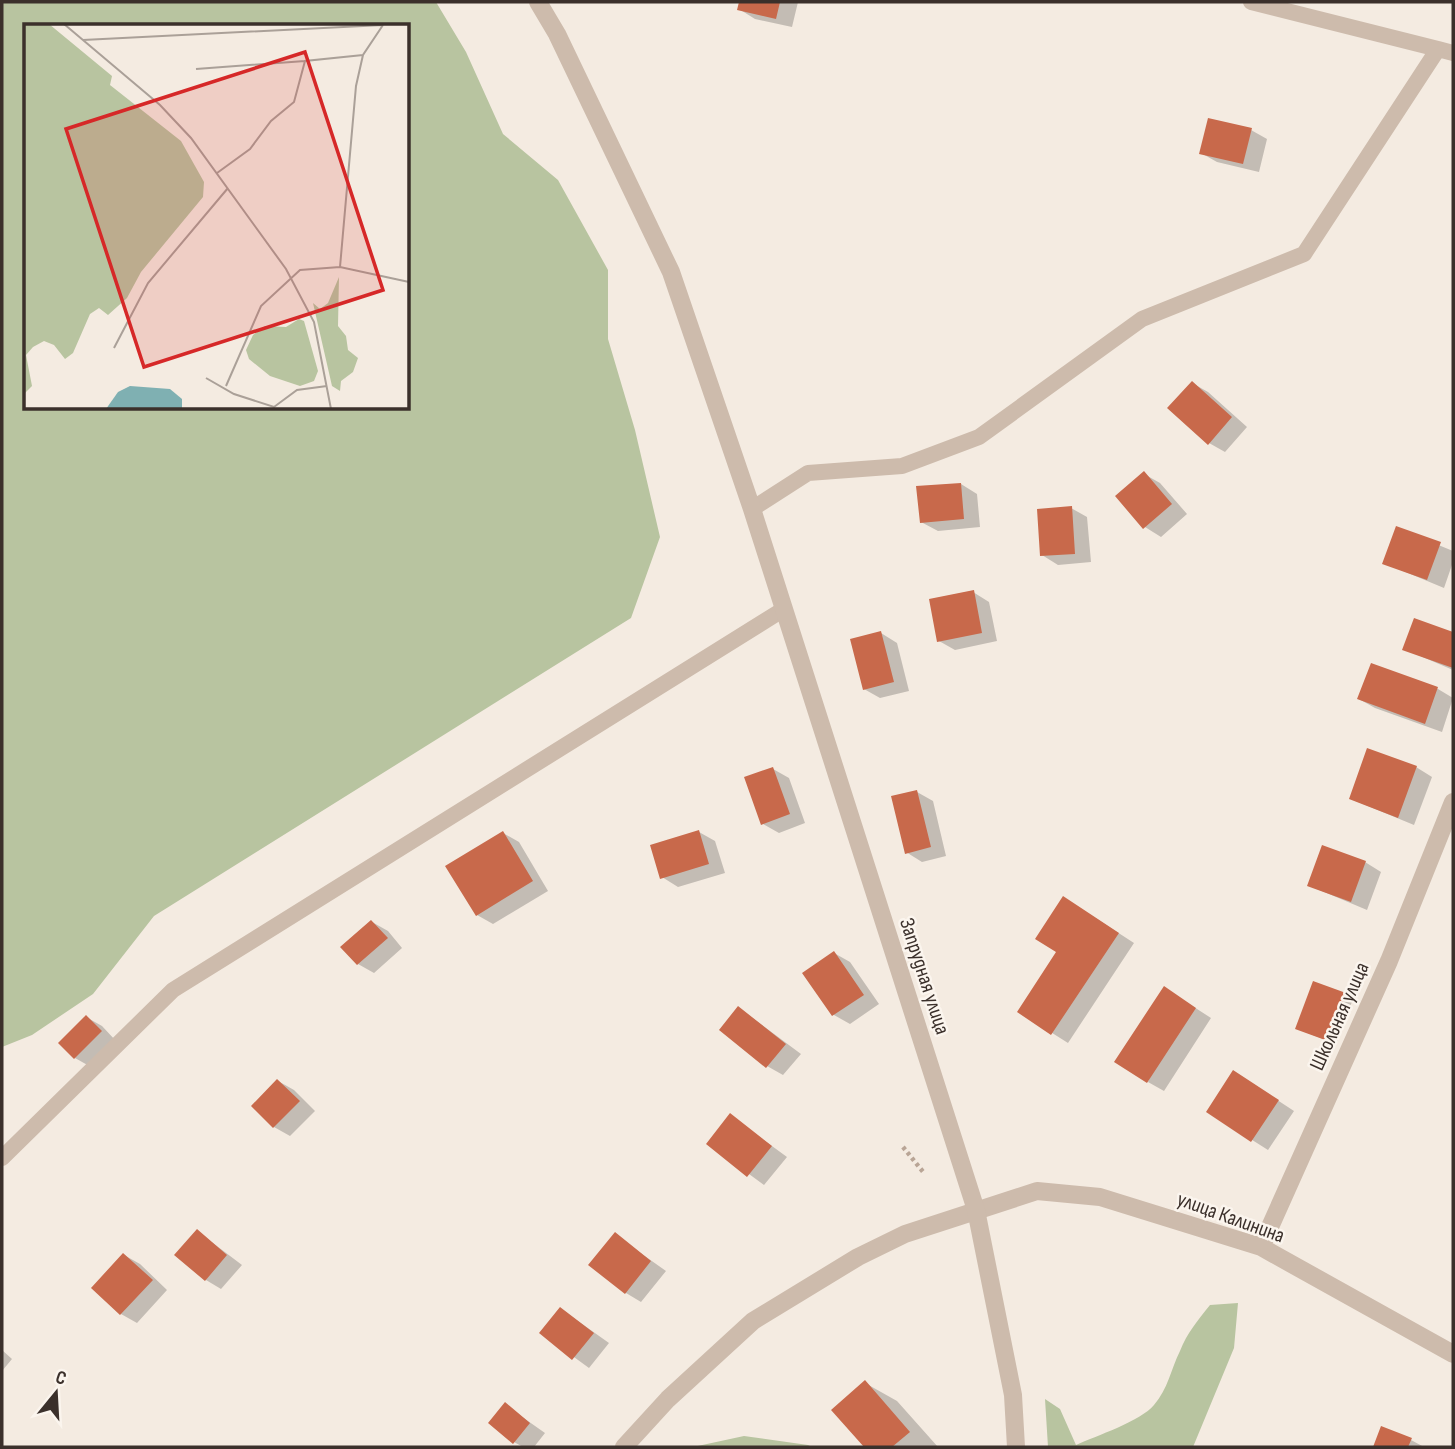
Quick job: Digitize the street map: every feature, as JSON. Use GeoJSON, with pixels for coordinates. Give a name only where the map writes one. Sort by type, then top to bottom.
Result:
{"type":"FeatureCollection","features":[{"type":"Feature","properties":{"kind":"street","name":"Запрудная улица"},"geometry":{"type":"LineString","coordinates":[[538,2],[557,34],[671,272],[755,518],[975,1210],[1013,1395],[1016,1447]]}},
{"type":"Feature","properties":{"kind":"street","name":"Школьная улица"},"geometry":{"type":"LineString","coordinates":[[1261,1247],[1389,961],[1453,802]]}},
{"type":"Feature","properties":{"kind":"street","name":"улица Калинина"},"geometry":{"type":"LineString","coordinates":[[624,1447],[668,1399],[754,1321],[858,1257],[905,1234],[1037,1191],[1100,1197],[1261,1247],[1453,1354]]}},
{"type":"Feature","properties":{"kind":"lane"},"geometry":{"type":"LineString","coordinates":[[755,518],[808,473],[902,466],[979,437],[1142,319],[1304,254],[1445,51],[1251,2]]}},
{"type":"Feature","properties":{"kind":"lane"},"geometry":{"type":"LineString","coordinates":[[2,1158],[173,990],[784,609]]}},
{"type":"Feature","properties":{"kind":"path"},"geometry":{"type":"LineString","coordinates":[[902,1147],[924,1173]]}},
{"type":"Feature","properties":{"kind":"green space"},"geometry":{"type":"Polygon","coordinates":[[[2,2],[436,2],[466,52],[503,134],[558,180],[608,270],[608,339],[635,430],[660,537],[631,618],[154,916],[93,994],[32,1035],[2,1047],[2,2]]]}},
{"type":"Feature","properties":{"kind":"green space"},"geometry":{"type":"Polygon","coordinates":[[[1238,1303],[1234,1348],[1193,1447],[1048,1447],[1045,1399],[1060,1409],[1076,1445],[1129,1422],[1148,1411],[1159,1399],[1186,1338],[1210,1305],[1238,1303]]]}},
{"type":"Feature","properties":{"kind":"green space"},"geometry":{"type":"Polygon","coordinates":[[[744,1436],[808,1445],[812,1447],[693,1447],[744,1436]]]}},
{"type":"Feature","properties":{"kind":"building"},"geometry":{"type":"Polygon","coordinates":[[[739,2],[780,2],[776,19],[737,10],[739,2]]]}},
{"type":"Feature","properties":{"kind":"building"},"geometry":{"type":"Polygon","coordinates":[[[1208,118],[1252,128],[1243,164],[1199,154],[1208,118]]]}},
{"type":"Feature","properties":{"kind":"building"},"geometry":{"type":"Polygon","coordinates":[[[1192,381],[1232,417],[1208,445],[1167,408],[1192,381]]]}},
{"type":"Feature","properties":{"kind":"building"},"geometry":{"type":"Polygon","coordinates":[[[1144,471],[1172,504],[1143,529],[1115,496],[1144,471]]]}},
{"type":"Feature","properties":{"kind":"building"},"geometry":{"type":"Polygon","coordinates":[[[961,483],[964,519],[920,523],[916,486],[961,483]]]}},
{"type":"Feature","properties":{"kind":"building"},"geometry":{"type":"Polygon","coordinates":[[[1072,506],[1075,554],[1040,556],[1037,509],[1072,506]]]}},
{"type":"Feature","properties":{"kind":"building"},"geometry":{"type":"Polygon","coordinates":[[[1396,526],[1441,542],[1427,580],[1382,564],[1396,526]]]}},
{"type":"Feature","properties":{"kind":"building"},"geometry":{"type":"Polygon","coordinates":[[[974,590],[982,633],[937,642],[929,599],[974,590]]]}},
{"type":"Feature","properties":{"kind":"building"},"geometry":{"type":"Polygon","coordinates":[[[1414,618],[1453,632],[1453,668],[1402,650],[1414,618]]]}},
{"type":"Feature","properties":{"kind":"building"},"geometry":{"type":"Polygon","coordinates":[[[881,631],[894,682],[863,690],[850,639],[881,631]]]}},
{"type":"Feature","properties":{"kind":"building"},"geometry":{"type":"Polygon","coordinates":[[[1371,663],[1438,687],[1425,724],[1357,699],[1371,663]]]}},
{"type":"Feature","properties":{"kind":"building"},"geometry":{"type":"Polygon","coordinates":[[[1367,748],[1417,766],[1398,818],[1349,799],[1367,748]]]}},
{"type":"Feature","properties":{"kind":"building"},"geometry":{"type":"Polygon","coordinates":[[[773,767],[790,814],[761,825],[744,777],[773,767]]]}},
{"type":"Feature","properties":{"kind":"building"},"geometry":{"type":"Polygon","coordinates":[[[917,790],[931,847],[905,854],[891,796],[917,790]]]}},
{"type":"Feature","properties":{"kind":"building"},"geometry":{"type":"Polygon","coordinates":[[[699,830],[709,864],[660,879],[650,845],[699,830]]]}},
{"type":"Feature","properties":{"kind":"building"},"geometry":{"type":"Polygon","coordinates":[[[503,831],[533,881],[476,916],[445,866],[503,831]]]}},
{"type":"Feature","properties":{"kind":"building"},"geometry":{"type":"Polygon","coordinates":[[[1322,845],[1366,861],[1351,902],[1307,886],[1322,845]]]}},
{"type":"Feature","properties":{"kind":"building"},"geometry":{"type":"Polygon","coordinates":[[[1063,896],[1119,933],[1051,1035],[1017,1012],[1056,952],[1035,939],[1063,896]]]}},
{"type":"Feature","properties":{"kind":"building"},"geometry":{"type":"Polygon","coordinates":[[[371,920],[388,938],[357,965],[340,947],[371,920]]]}},
{"type":"Feature","properties":{"kind":"building"},"geometry":{"type":"Polygon","coordinates":[[[834,951],[864,995],[832,1016],[802,973],[834,951]]]}},
{"type":"Feature","properties":{"kind":"building"},"geometry":{"type":"Polygon","coordinates":[[[1313,981],[1346,993],[1328,1041],[1295,1029],[1313,981]]]}},
{"type":"Feature","properties":{"kind":"building"},"geometry":{"type":"Polygon","coordinates":[[[1164,986],[1196,1008],[1147,1083],[1114,1062],[1164,986]]]}},
{"type":"Feature","properties":{"kind":"building"},"geometry":{"type":"Polygon","coordinates":[[[738,1006],[786,1044],[766,1068],[719,1030],[738,1006]]]}},
{"type":"Feature","properties":{"kind":"building"},"geometry":{"type":"Polygon","coordinates":[[[86,1015],[102,1031],[74,1059],[58,1043],[86,1015]]]}},
{"type":"Feature","properties":{"kind":"building"},"geometry":{"type":"Polygon","coordinates":[[[1233,1070],[1279,1100],[1251,1142],[1206,1112],[1233,1070]]]}},
{"type":"Feature","properties":{"kind":"building"},"geometry":{"type":"Polygon","coordinates":[[[277,1079],[300,1101],[273,1128],[251,1106],[277,1079]]]}},
{"type":"Feature","properties":{"kind":"building"},"geometry":{"type":"Polygon","coordinates":[[[730,1113],[772,1146],[747,1177],[706,1144],[730,1113]]]}},
{"type":"Feature","properties":{"kind":"building"},"geometry":{"type":"Polygon","coordinates":[[[197,1229],[227,1255],[205,1281],[174,1255],[197,1229]]]}},
{"type":"Feature","properties":{"kind":"building"},"geometry":{"type":"Polygon","coordinates":[[[615,1232],[651,1261],[625,1294],[588,1265],[615,1232]]]}},
{"type":"Feature","properties":{"kind":"building"},"geometry":{"type":"Polygon","coordinates":[[[123,1253],[153,1280],[120,1315],[91,1288],[123,1253]]]}},
{"type":"Feature","properties":{"kind":"building"},"geometry":{"type":"Polygon","coordinates":[[[560,1307],[594,1333],[572,1360],[539,1333],[560,1307]]]}},
{"type":"Feature","properties":{"kind":"building"},"geometry":{"type":"Polygon","coordinates":[[[865,1380],[910,1432],[892,1447],[864,1447],[831,1410],[865,1380]]]}},
{"type":"Feature","properties":{"kind":"building"},"geometry":{"type":"Polygon","coordinates":[[[505,1402],[530,1423],[513,1444],[488,1423],[505,1402]]]}},
{"type":"Feature","properties":{"kind":"building"},"geometry":{"type":"Polygon","coordinates":[[[1381,1426],[1412,1438],[1408,1447],[1373,1447],[1381,1426]]]}}]}
